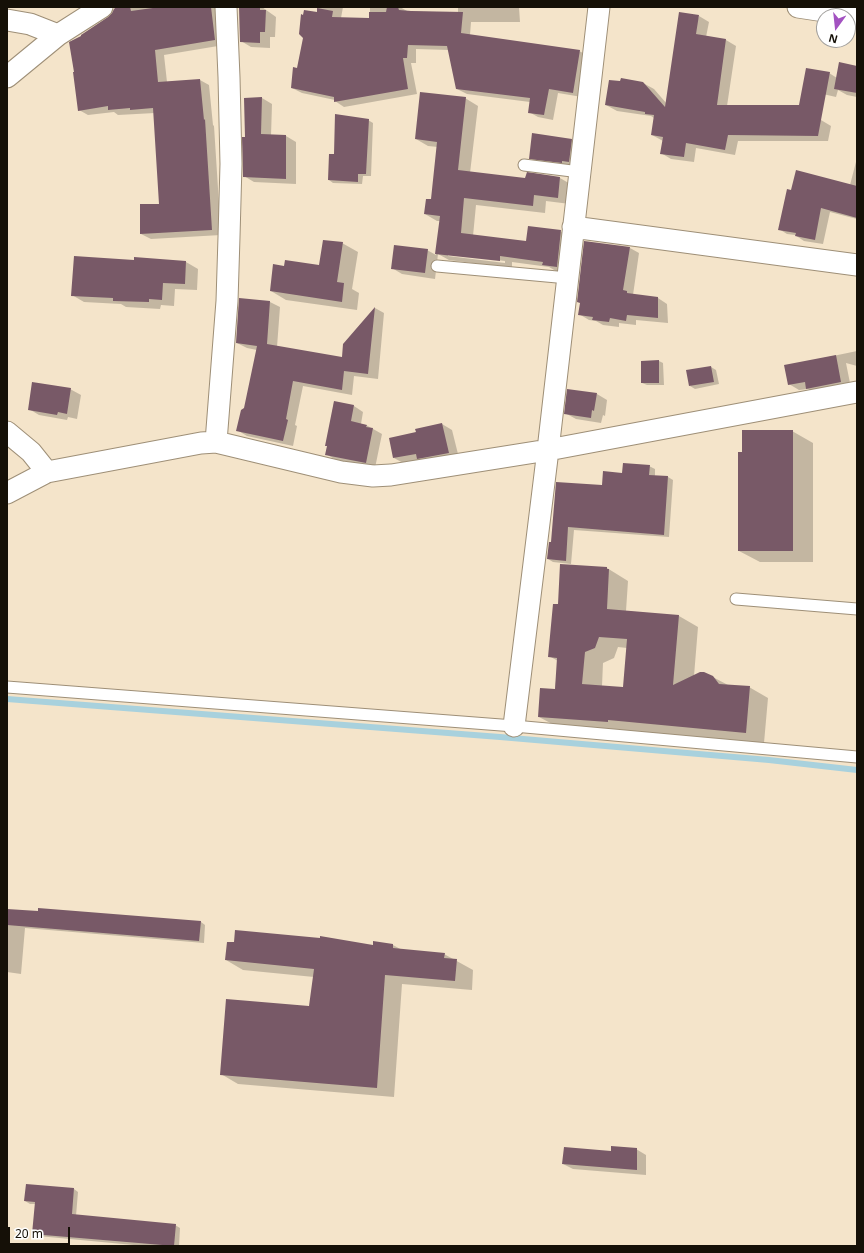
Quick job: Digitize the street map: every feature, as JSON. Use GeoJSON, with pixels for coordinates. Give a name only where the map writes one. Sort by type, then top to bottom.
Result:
{"type":"FeatureCollection","features":[{"type":"Feature","properties":{"kind":"street"},"geometry":{"type":"LineString","coordinates":[[7,76],[58,35],[102,7]]}},
{"type":"Feature","properties":{"kind":"street"},"geometry":{"type":"LineString","coordinates":[[216,442],[227,301],[230,230],[231,164],[226,7]]}},
{"type":"Feature","properties":{"kind":"street"},"geometry":{"type":"LineString","coordinates":[[514,726],[548,450],[599,7]]}},
{"type":"Feature","properties":{"kind":"street"},"geometry":{"type":"LineString","coordinates":[[798,7],[857,16]]}},
{"type":"Feature","properties":{"kind":"street"},"geometry":{"type":"LineString","coordinates":[[7,20],[30,24],[58,35]]}},
{"type":"Feature","properties":{"kind":"street"},"geometry":{"type":"LineString","coordinates":[[573,227],[857,265]]}},
{"type":"Feature","properties":{"kind":"street"},"geometry":{"type":"LineString","coordinates":[[7,493],[47,472],[201,443],[216,442],[341,472],[373,476],[392,475],[548,450],[857,392]]}},
{"type":"Feature","properties":{"kind":"street"},"geometry":{"type":"LineString","coordinates":[[7,432],[31,452],[47,472]]}},
{"type":"Feature","properties":{"kind":"lane"},"geometry":{"type":"LineString","coordinates":[[524,165],[580,172]]}},
{"type":"Feature","properties":{"kind":"lane"},"geometry":{"type":"LineString","coordinates":[[436,266],[568,278]]}},
{"type":"Feature","properties":{"kind":"lane"},"geometry":{"type":"LineString","coordinates":[[736,599],[857,609]]}},
{"type":"Feature","properties":{"kind":"lane"},"geometry":{"type":"LineString","coordinates":[[7,687],[514,726],[857,757]]}},
{"type":"Feature","properties":{"kind":"building"},"geometry":{"type":"Polygon","coordinates":[[[116,7],[130,7],[131,11],[160,7],[211,7],[215,40],[155,50],[158,82],[200,79],[204,120],[205,119],[212,230],[140,234],[140,204],[159,204],[153,108],[108,110],[108,106],[78,111],[69,42],[81,36],[108,17],[116,7]]]}},
{"type":"Feature","properties":{"kind":"building"},"geometry":{"type":"Polygon","coordinates":[[[239,7],[260,7],[260,10],[266,10],[265,32],[260,32],[260,43],[240,42],[239,7]]]}},
{"type":"Feature","properties":{"kind":"building"},"geometry":{"type":"Polygon","coordinates":[[[387,7],[398,7],[399,10],[411,11],[463,12],[461,33],[580,50],[573,93],[549,89],[544,115],[528,113],[530,98],[456,89],[447,46],[408,45],[407,58],[403,58],[408,89],[334,102],[334,97],[291,88],[293,67],[297,68],[303,38],[299,34],[301,14],[303,15],[304,10],[317,12],[317,8],[333,11],[332,17],[369,18],[369,12],[386,12],[387,7]]]}},
{"type":"Feature","properties":{"kind":"building"},"geometry":{"type":"Polygon","coordinates":[[[679,12],[699,15],[696,34],[726,39],[717,105],[799,105],[806,68],[830,72],[818,136],[728,135],[725,150],[686,143],[684,157],[660,154],[663,137],[651,135],[654,115],[605,105],[609,80],[620,81],[621,78],[643,82],[665,107],[679,12]]]}},
{"type":"Feature","properties":{"kind":"building"},"geometry":{"type":"Polygon","coordinates":[[[839,62],[857,66],[857,93],[834,89],[839,62]]]}},
{"type":"Feature","properties":{"kind":"building"},"geometry":{"type":"Polygon","coordinates":[[[420,92],[466,97],[458,170],[525,178],[527,172],[560,177],[558,198],[534,195],[533,206],[464,198],[461,233],[526,241],[528,226],[561,230],[557,267],[542,265],[543,262],[500,256],[500,261],[435,254],[440,216],[424,214],[426,199],[431,199],[437,142],[415,139],[420,92]]]}},
{"type":"Feature","properties":{"kind":"building"},"geometry":{"type":"Polygon","coordinates":[[[262,97],[261,134],[286,135],[286,179],[243,177],[242,137],[245,137],[244,98],[262,97]]]}},
{"type":"Feature","properties":{"kind":"building"},"geometry":{"type":"Polygon","coordinates":[[[335,114],[369,119],[366,174],[358,174],[358,182],[328,180],[329,154],[334,154],[335,114]]]}},
{"type":"Feature","properties":{"kind":"building"},"geometry":{"type":"Polygon","coordinates":[[[532,133],[572,139],[569,162],[562,161],[562,163],[529,159],[532,133]]]}},
{"type":"Feature","properties":{"kind":"building"},"geometry":{"type":"Polygon","coordinates":[[[796,170],[857,186],[857,218],[821,208],[815,240],[795,236],[796,233],[778,230],[787,189],[791,190],[796,170]]]}},
{"type":"Feature","properties":{"kind":"building"},"geometry":{"type":"Polygon","coordinates":[[[323,240],[343,242],[337,282],[344,283],[342,302],[270,291],[273,264],[284,266],[285,260],[319,265],[323,240]]]}},
{"type":"Feature","properties":{"kind":"building"},"geometry":{"type":"Polygon","coordinates":[[[584,241],[630,247],[623,290],[627,291],[627,293],[658,297],[658,318],[627,315],[626,321],[610,318],[609,322],[592,320],[593,317],[578,315],[580,303],[577,302],[584,241]]]}},
{"type":"Feature","properties":{"kind":"building"},"geometry":{"type":"Polygon","coordinates":[[[394,245],[428,249],[425,273],[391,269],[394,245]]]}},
{"type":"Feature","properties":{"kind":"building"},"geometry":{"type":"Polygon","coordinates":[[[74,256],[134,260],[134,257],[186,261],[185,284],[163,283],[162,300],[149,299],[149,302],[113,301],[113,298],[71,296],[74,256]]]}},
{"type":"Feature","properties":{"kind":"building"},"geometry":{"type":"Polygon","coordinates":[[[239,298],[270,301],[267,344],[342,357],[343,344],[375,307],[368,374],[344,371],[342,390],[293,381],[286,419],[288,420],[283,441],[236,431],[241,410],[244,408],[257,346],[236,343],[239,298]]]}},
{"type":"Feature","properties":{"kind":"building"},"geometry":{"type":"Polygon","coordinates":[[[836,355],[841,382],[806,389],[805,382],[788,385],[784,365],[836,355]]]}},
{"type":"Feature","properties":{"kind":"building"},"geometry":{"type":"Polygon","coordinates":[[[659,360],[659,383],[641,383],[641,361],[659,360]]]}},
{"type":"Feature","properties":{"kind":"building"},"geometry":{"type":"Polygon","coordinates":[[[711,366],[714,382],[689,386],[686,370],[711,366]]]}},
{"type":"Feature","properties":{"kind":"building"},"geometry":{"type":"Polygon","coordinates":[[[32,382],[71,388],[67,414],[58,412],[57,415],[28,410],[32,382]]]}},
{"type":"Feature","properties":{"kind":"building"},"geometry":{"type":"Polygon","coordinates":[[[567,389],[597,393],[594,411],[592,410],[591,418],[564,414],[567,389]]]}},
{"type":"Feature","properties":{"kind":"building"},"geometry":{"type":"Polygon","coordinates":[[[334,401],[354,405],[351,421],[373,428],[366,463],[325,455],[327,446],[325,446],[334,401]]]}},
{"type":"Feature","properties":{"kind":"building"},"geometry":{"type":"Polygon","coordinates":[[[442,423],[449,453],[417,459],[416,454],[393,458],[389,438],[416,432],[415,429],[442,423]]]}},
{"type":"Feature","properties":{"kind":"building"},"geometry":{"type":"Polygon","coordinates":[[[742,430],[793,430],[793,551],[738,551],[738,452],[742,452],[742,430]]]}},
{"type":"Feature","properties":{"kind":"building"},"geometry":{"type":"Polygon","coordinates":[[[623,463],[650,465],[649,475],[668,476],[664,535],[568,527],[566,561],[547,559],[549,542],[551,542],[556,482],[602,485],[603,471],[622,473],[623,463]]]}},
{"type":"Feature","properties":{"kind":"building"},"geometry":{"type":"Polygon","coordinates":[[[560,564],[607,567],[607,569],[609,569],[607,609],[679,615],[673,685],[700,672],[704,672],[713,676],[719,684],[750,686],[746,733],[608,720],[608,722],[538,717],[540,688],[555,689],[557,658],[548,657],[553,604],[558,604],[560,564]],[[599,637],[595,648],[585,652],[582,684],[623,687],[627,639],[599,637]]]}},
{"type":"Feature","properties":{"kind":"building"},"geometry":{"type":"Polygon","coordinates":[[[38,908],[201,921],[199,941],[7,925],[7,909],[38,911],[38,908]]]}},
{"type":"Feature","properties":{"kind":"building"},"geometry":{"type":"Polygon","coordinates":[[[235,930],[320,938],[320,936],[373,945],[373,941],[393,944],[393,948],[445,953],[444,958],[457,959],[455,981],[385,975],[377,1088],[220,1075],[226,999],[309,1006],[314,969],[225,960],[227,942],[234,942],[235,930]]]}},
{"type":"Feature","properties":{"kind":"building"},"geometry":{"type":"Polygon","coordinates":[[[611,1146],[637,1148],[637,1170],[562,1164],[564,1147],[611,1151],[611,1146]]]}},
{"type":"Feature","properties":{"kind":"building"},"geometry":{"type":"Polygon","coordinates":[[[26,1184],[74,1188],[72,1214],[176,1224],[174,1246],[32,1234],[35,1202],[24,1201],[26,1184]]]}},
{"type":"Feature","properties":{"kind":"waterway"},"geometry":{"type":"LineString","coordinates":[[7,699],[500,737],[769,760],[857,770]]}}]}
